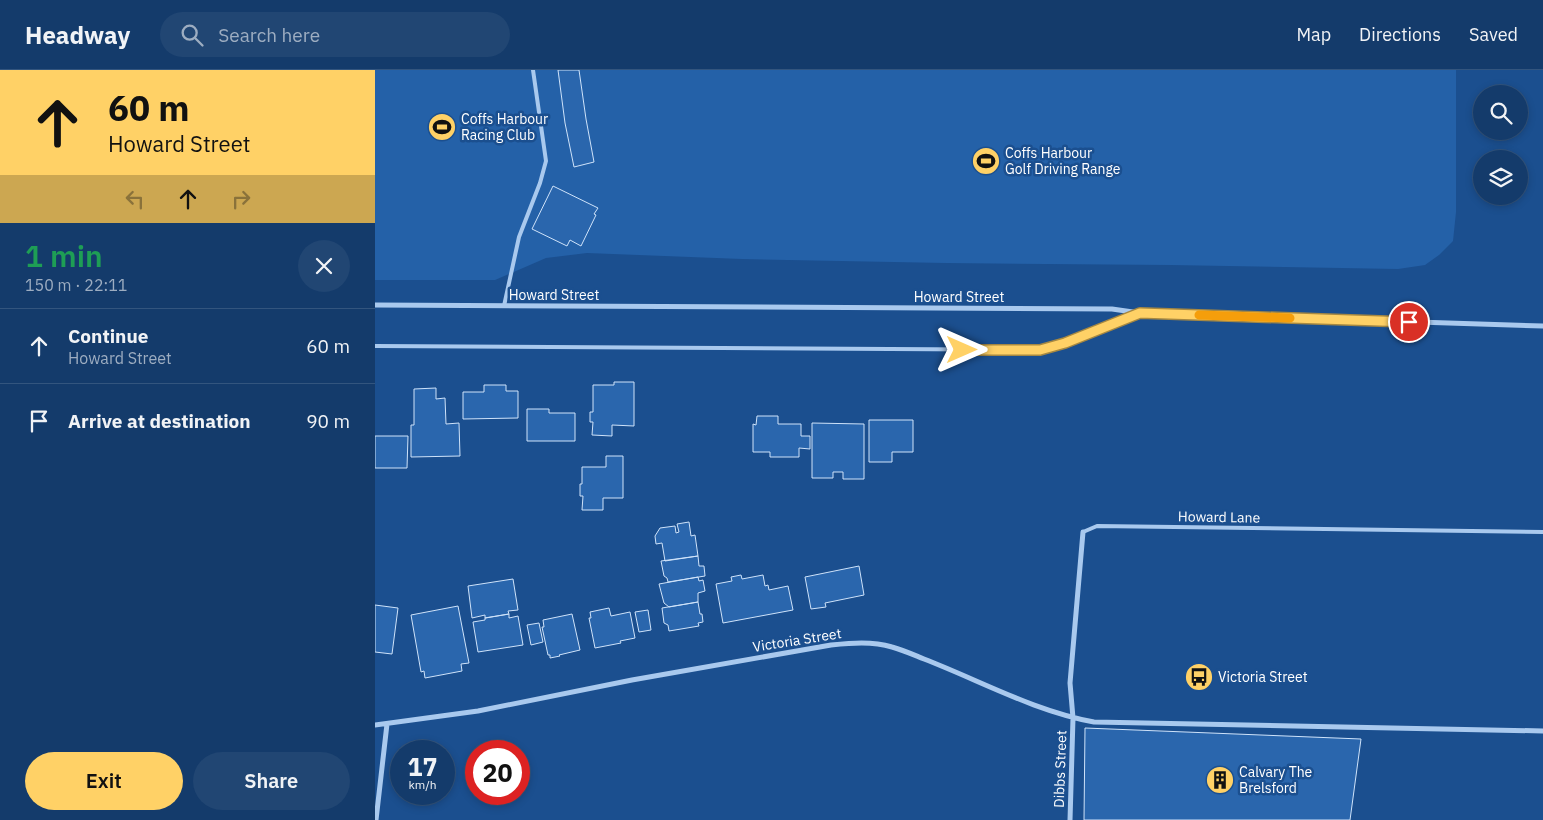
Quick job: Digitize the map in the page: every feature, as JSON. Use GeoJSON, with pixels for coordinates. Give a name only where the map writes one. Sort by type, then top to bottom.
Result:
{"type":"FeatureCollection","features":[{"type":"Feature","properties":{"kind":"street","name":"Howard Street"},"geometry":{"type":"LineString","coordinates":[[375,305],[1102,309],[1140,313],[1543,326]]}},
{"type":"Feature","properties":{"kind":"street","name":"Howard Lane"},"geometry":{"type":"LineString","coordinates":[[1073,718],[1070,683],[1083,532]]}},
{"type":"Feature","properties":{"kind":"street","name":"Victoria Street"},"geometry":{"type":"LineString","coordinates":[[375,725],[478,711],[642,678],[857,642],[892,647],[955,671],[1014,698],[1073,718],[1094,722],[1543,731]]}},
{"type":"Feature","properties":{"kind":"street","name":"Dibbs Street"},"geometry":{"type":"LineString","coordinates":[[1070,820],[1073,718]]}},
{"type":"Feature","properties":{"kind":"street"},"geometry":{"type":"LineString","coordinates":[[376,820],[387,724]]}},
{"type":"Feature","properties":{"kind":"lane"},"geometry":{"type":"LineString","coordinates":[[504,306],[519,237],[546,162],[533,70]]}},
{"type":"Feature","properties":{"kind":"lane"},"geometry":{"type":"LineString","coordinates":[[375,346],[1040,350],[1065,343],[1140,313]]}},
{"type":"Feature","properties":{"kind":"lane","name":"Howard Lane"},"geometry":{"type":"LineString","coordinates":[[1083,532],[1097,526],[1543,532]]}},
{"type":"Feature","properties":{"kind":"shaded area","name":"Coffs Harbour Golf Driving Range"},"geometry":{"type":"Polygon","coordinates":[[[375,70],[1456,70],[1456,212],[1453,241],[1439,255],[1425,265],[1398,269],[742,259],[587,253],[546,258],[495,280],[375,280],[375,70]]]}},
{"type":"Feature","properties":{"kind":"building"},"geometry":{"type":"Polygon","coordinates":[[[558,70],[579,70],[594,162],[574,167],[565,123],[558,70]]]}},
{"type":"Feature","properties":{"kind":"building"},"geometry":{"type":"Polygon","coordinates":[[[553,186],[598,208],[581,246],[570,240],[567,246],[532,229],[553,186]]]}},
{"type":"Feature","properties":{"kind":"building"},"geometry":{"type":"Polygon","coordinates":[[[614,382],[634,382],[634,426],[612,425],[612,436],[592,435],[593,422],[590,422],[590,412],[593,412],[593,385],[614,385],[614,382]]]}},
{"type":"Feature","properties":{"kind":"building"},"geometry":{"type":"Polygon","coordinates":[[[484,385],[506,385],[506,391],[518,391],[518,418],[463,419],[463,392],[484,392],[484,385]]]}},
{"type":"Feature","properties":{"kind":"building"},"geometry":{"type":"Polygon","coordinates":[[[436,388],[436,399],[445,398],[446,424],[459,423],[460,456],[411,457],[411,425],[414,425],[414,389],[436,388]]]}},
{"type":"Feature","properties":{"kind":"building"},"geometry":{"type":"Polygon","coordinates":[[[527,409],[549,409],[549,413],[575,413],[575,441],[527,441],[527,409]]]}},
{"type":"Feature","properties":{"kind":"building"},"geometry":{"type":"Polygon","coordinates":[[[757,416],[778,416],[778,424],[801,424],[801,436],[810,436],[810,449],[799,448],[799,457],[770,457],[770,452],[753,452],[753,424],[756,425],[757,416]]]}},
{"type":"Feature","properties":{"kind":"building"},"geometry":{"type":"Polygon","coordinates":[[[869,420],[913,420],[913,452],[892,452],[892,462],[869,462],[869,420]]]}},
{"type":"Feature","properties":{"kind":"building"},"geometry":{"type":"Polygon","coordinates":[[[812,423],[864,424],[864,479],[843,479],[843,472],[833,472],[833,478],[812,478],[812,423]]]}},
{"type":"Feature","properties":{"kind":"building"},"geometry":{"type":"Polygon","coordinates":[[[375,436],[408,436],[407,468],[375,468],[375,436]]]}},
{"type":"Feature","properties":{"kind":"building"},"geometry":{"type":"Polygon","coordinates":[[[606,456],[623,456],[623,498],[603,498],[603,510],[582,510],[583,496],[580,496],[580,484],[582,484],[582,467],[606,467],[606,456]]]}},
{"type":"Feature","properties":{"kind":"building"},"geometry":{"type":"Polygon","coordinates":[[[689,522],[691,536],[695,535],[698,556],[665,561],[662,543],[656,544],[655,536],[660,528],[675,526],[676,533],[679,532],[677,524],[689,522]]]}},
{"type":"Feature","properties":{"kind":"building"},"geometry":{"type":"Polygon","coordinates":[[[698,556],[699,566],[704,566],[705,576],[668,582],[664,576],[661,561],[698,556]]]}},
{"type":"Feature","properties":{"kind":"building"},"geometry":{"type":"Polygon","coordinates":[[[859,566],[864,595],[825,603],[826,607],[811,609],[805,577],[859,566]]]}},
{"type":"Feature","properties":{"kind":"building"},"geometry":{"type":"Polygon","coordinates":[[[741,575],[742,579],[763,575],[765,586],[768,585],[769,590],[788,586],[793,610],[723,623],[716,584],[732,581],[731,577],[741,575]]]}},
{"type":"Feature","properties":{"kind":"building"},"geometry":{"type":"Polygon","coordinates":[[[698,577],[699,581],[703,580],[705,591],[698,593],[698,602],[669,607],[664,603],[659,584],[698,577]]]}},
{"type":"Feature","properties":{"kind":"building"},"geometry":{"type":"Polygon","coordinates":[[[513,579],[518,610],[508,611],[509,614],[485,618],[485,615],[472,618],[468,586],[513,579]]]}},
{"type":"Feature","properties":{"kind":"building"},"geometry":{"type":"Polygon","coordinates":[[[698,602],[703,622],[698,623],[699,626],[669,631],[668,625],[664,623],[662,608],[698,602]]]}},
{"type":"Feature","properties":{"kind":"building"},"geometry":{"type":"Polygon","coordinates":[[[375,605],[398,608],[392,654],[375,652],[375,605]]]}},
{"type":"Feature","properties":{"kind":"building"},"geometry":{"type":"Polygon","coordinates":[[[458,606],[469,663],[461,664],[462,671],[425,678],[424,671],[421,672],[411,615],[458,606]]]}},
{"type":"Feature","properties":{"kind":"building"},"geometry":{"type":"Polygon","coordinates":[[[609,608],[611,616],[630,612],[635,638],[595,648],[589,618],[591,618],[590,612],[609,608]]]}},
{"type":"Feature","properties":{"kind":"building"},"geometry":{"type":"Polygon","coordinates":[[[648,610],[651,630],[639,632],[635,612],[648,610]]]}},
{"type":"Feature","properties":{"kind":"building"},"geometry":{"type":"Polygon","coordinates":[[[509,614],[509,618],[518,616],[523,645],[478,652],[473,622],[509,614]]]}},
{"type":"Feature","properties":{"kind":"building"},"geometry":{"type":"Polygon","coordinates":[[[572,614],[580,650],[550,658],[542,627],[544,627],[543,620],[572,614]]]}},
{"type":"Feature","properties":{"kind":"building"},"geometry":{"type":"Polygon","coordinates":[[[539,623],[543,642],[531,645],[527,625],[539,623]]]}},
{"type":"Feature","properties":{"kind":"building","name":"Calvary The Brelsford"},"geometry":{"type":"Polygon","coordinates":[[[1085,728],[1361,739],[1350,820],[1084,820],[1085,728]]]}},
{"type":"Feature","properties":{"kind":"slow traffic"},"geometry":{"type":"LineString","coordinates":[[1199,315],[1290,318]]}},
{"type":"Feature","properties":{"kind":"place","name":"Coffs Harbour Racing Club"},"geometry":{"type":"Point","coordinates":[442,127]}},
{"type":"Feature","properties":{"kind":"place","name":"Coffs Harbour Golf Driving Range"},"geometry":{"type":"Point","coordinates":[986,161]}},
{"type":"Feature","properties":{"kind":"place","name":"Victoria Street"},"geometry":{"type":"Point","coordinates":[1199,677]}},
{"type":"Feature","properties":{"kind":"place","name":"Calvary The Brelsford"},"geometry":{"type":"Point","coordinates":[1220,780]}},
{"type":"Feature","properties":{"kind":"route"},"geometry":{"type":"LineString","coordinates":[[962,350],[1040,350],[1065,343],[1140,313],[1409,322]]}}]}
